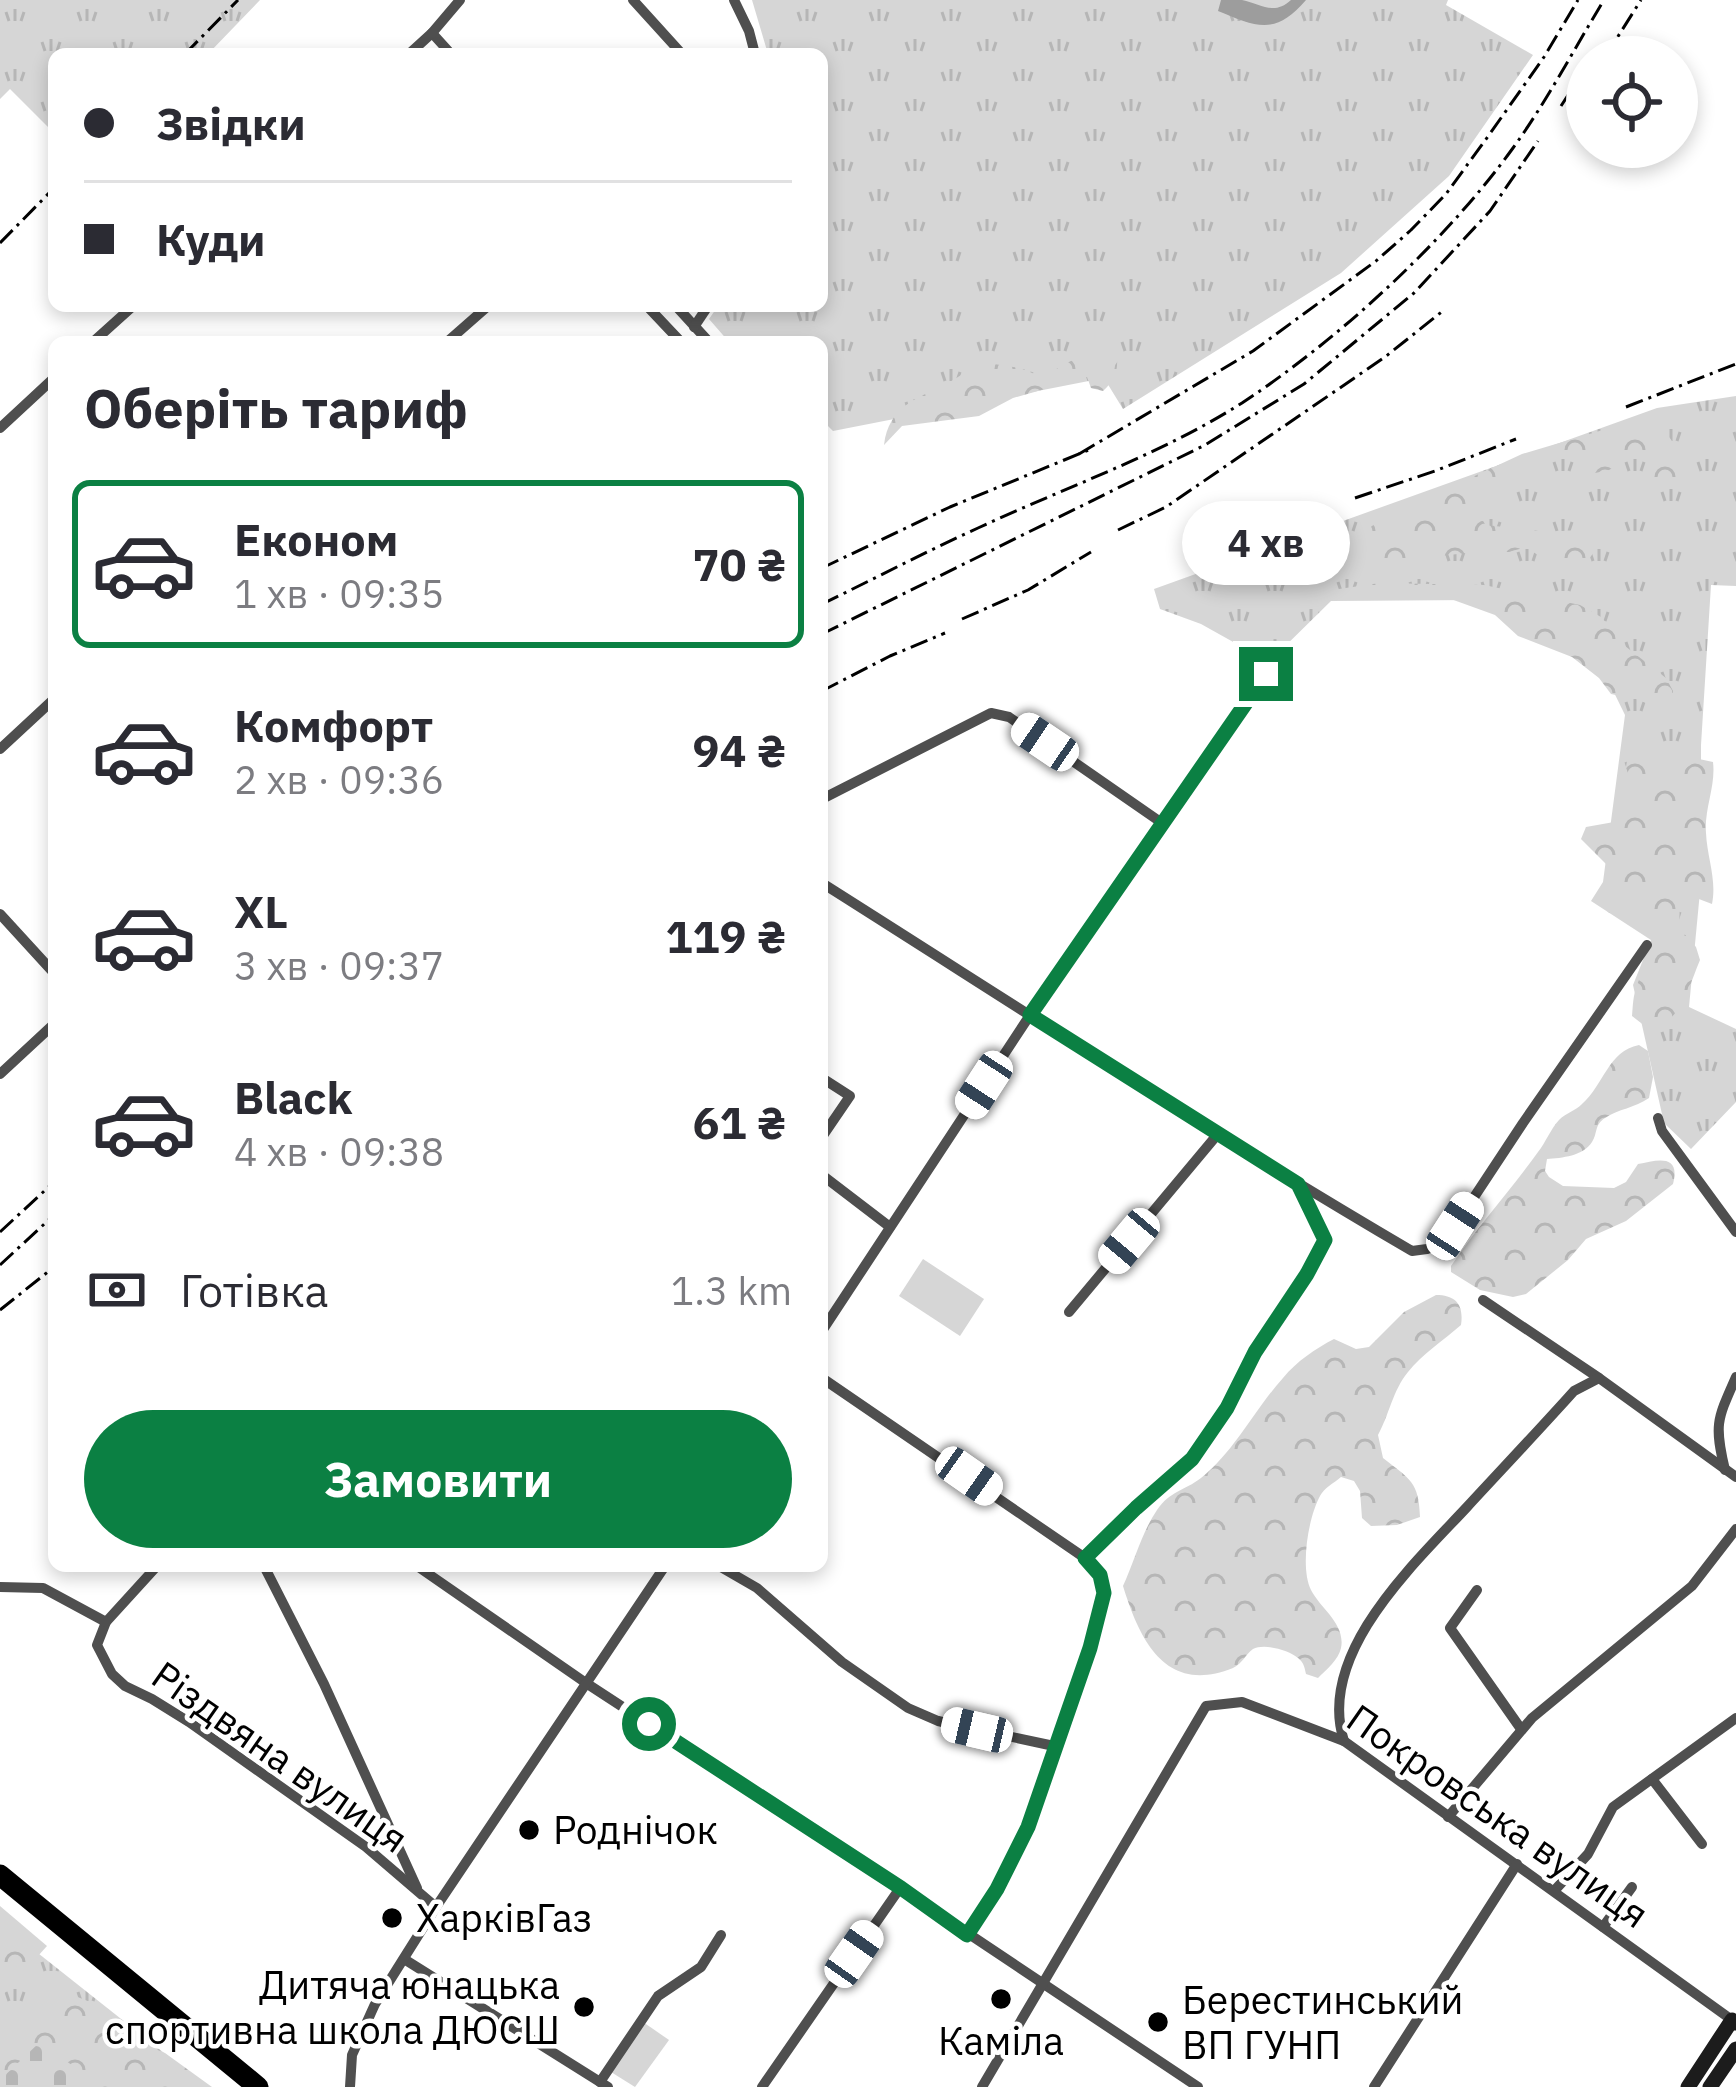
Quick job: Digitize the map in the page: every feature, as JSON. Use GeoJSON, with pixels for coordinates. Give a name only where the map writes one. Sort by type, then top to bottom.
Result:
{"type":"FeatureCollection","features":[{"type":"Feature","properties":{"kind":"highway"},"geometry":{"type":"LineString","coordinates":[[0,1875],[258,2087]]}},
{"type":"Feature","properties":{"kind":"street"},"geometry":{"type":"LineString","coordinates":[[417,48],[460,0]]}},
{"type":"Feature","properties":{"kind":"street"},"geometry":{"type":"LineString","coordinates":[[633,0],[677,48]]}},
{"type":"Feature","properties":{"kind":"street"},"geometry":{"type":"LineString","coordinates":[[734,0],[753,48]]}},
{"type":"Feature","properties":{"kind":"street"},"geometry":{"type":"LineString","coordinates":[[432,33],[446,48]]}},
{"type":"Feature","properties":{"kind":"street"},"geometry":{"type":"LineString","coordinates":[[100,336],[126,312]]}},
{"type":"Feature","properties":{"kind":"street"},"geometry":{"type":"LineString","coordinates":[[454,336],[481,312]]}},
{"type":"Feature","properties":{"kind":"street"},"geometry":{"type":"LineString","coordinates":[[653,312],[675,336]]}},
{"type":"Feature","properties":{"kind":"street"},"geometry":{"type":"LineString","coordinates":[[681,312],[703,336]]}},
{"type":"Feature","properties":{"kind":"street"},"geometry":{"type":"LineString","coordinates":[[694,327],[704,312]]}},
{"type":"Feature","properties":{"kind":"street"},"geometry":{"type":"LineString","coordinates":[[0,428],[48,384]]}},
{"type":"Feature","properties":{"kind":"street"},"geometry":{"type":"LineString","coordinates":[[828,1322],[1030,1015],[1266,674]]}},
{"type":"Feature","properties":{"kind":"street"},"geometry":{"type":"LineString","coordinates":[[0,749],[48,705]]}},
{"type":"Feature","properties":{"kind":"street"},"geometry":{"type":"LineString","coordinates":[[828,796],[991,713],[1009,717],[1162,823]]}},
{"type":"Feature","properties":{"kind":"street"},"geometry":{"type":"LineString","coordinates":[[828,887],[1217,1135],[1412,1250],[1441,1244],[1455,1226],[1647,945]]}},
{"type":"Feature","properties":{"kind":"street"},"geometry":{"type":"LineString","coordinates":[[0,914],[48,967]]}},
{"type":"Feature","properties":{"kind":"street"},"geometry":{"type":"LineString","coordinates":[[0,1074],[48,1030]]}},
{"type":"Feature","properties":{"kind":"street"},"geometry":{"type":"LineString","coordinates":[[828,1082],[850,1096],[828,1127]]}},
{"type":"Feature","properties":{"kind":"street"},"geometry":{"type":"LineString","coordinates":[[1658,1118],[1662,1131],[1736,1232]]}},
{"type":"Feature","properties":{"kind":"street"},"geometry":{"type":"LineString","coordinates":[[1070,1312],[1217,1135]]}},
{"type":"Feature","properties":{"kind":"street"},"geometry":{"type":"LineString","coordinates":[[828,1180],[890,1227]]}},
{"type":"Feature","properties":{"kind":"street"},"geometry":{"type":"LineString","coordinates":[[1085,1558],[1192,1459],[1322,1249],[1324,1234],[1298,1184]]}},
{"type":"Feature","properties":{"kind":"street"},"geometry":{"type":"LineString","coordinates":[[1483,1300],[1731,1474]]}},
{"type":"Feature","properties":{"kind":"street"},"geometry":{"type":"LineString","coordinates":[[1344,1741],[1338,1724],[1345,1677],[1353,1650],[1384,1597],[1574,1391],[1599,1378]]}},
{"type":"Feature","properties":{"kind":"street"},"geometry":{"type":"LineString","coordinates":[[1731,1474],[1716,1432],[1736,1378]]}},
{"type":"Feature","properties":{"kind":"street"},"geometry":{"type":"LineString","coordinates":[[828,1382],[1085,1558],[1100,1575],[1104,1593],[1090,1648],[1028,1827],[967,1935]]}},
{"type":"Feature","properties":{"kind":"street"},"geometry":{"type":"LineString","coordinates":[[1448,1816],[1521,1729],[1692,1586],[1736,1529]]}},
{"type":"Feature","properties":{"kind":"street"},"geometry":{"type":"LineString","coordinates":[[0,1587],[43,1588],[106,1622],[152,1572]]}},
{"type":"Feature","properties":{"kind":"street"},"geometry":{"type":"LineString","coordinates":[[267,1572],[419,1893]]}},
{"type":"Feature","properties":{"kind":"street"},"geometry":{"type":"LineString","coordinates":[[426,1572],[1198,2087]]}},
{"type":"Feature","properties":{"kind":"street"},"geometry":{"type":"LineString","coordinates":[[350,2087],[357,2039],[375,2004],[660,1572]]}},
{"type":"Feature","properties":{"kind":"street"},"geometry":{"type":"LineString","coordinates":[[729,1572],[757,1588],[842,1662],[908,1708],[938,1721],[1054,1746]]}},
{"type":"Feature","properties":{"kind":"street"},"geometry":{"type":"LineString","coordinates":[[1477,1590],[1450,1628],[1521,1729]]}},
{"type":"Feature","properties":{"kind":"street","name":"Різдвяна вулиця"},"geometry":{"type":"LineString","coordinates":[[106,1622],[98,1645],[112,1673],[125,1686],[189,1722],[366,1847],[436,1906]]}},
{"type":"Feature","properties":{"kind":"street","name":"Покровська вулиця"},"geometry":{"type":"LineString","coordinates":[[1043,1985],[1205,1706],[1242,1702],[1344,1741],[1734,2021]]}},
{"type":"Feature","properties":{"kind":"street"},"geometry":{"type":"LineString","coordinates":[[1554,1891],[1588,1854],[1613,1807],[1736,1718]]}},
{"type":"Feature","properties":{"kind":"street"},"geometry":{"type":"LineString","coordinates":[[1652,1779],[1702,1844]]}},
{"type":"Feature","properties":{"kind":"street"},"geometry":{"type":"LineString","coordinates":[[1374,2087],[1517,1864]]}},
{"type":"Feature","properties":{"kind":"street"},"geometry":{"type":"LineString","coordinates":[[1603,1927],[1632,1887]]}},
{"type":"Feature","properties":{"kind":"street"},"geometry":{"type":"LineString","coordinates":[[763,2087],[901,1888]]}},
{"type":"Feature","properties":{"kind":"street"},"geometry":{"type":"LineString","coordinates":[[404,1959],[604,2084],[658,1996],[701,1967],[721,1935]]}},
{"type":"Feature","properties":{"kind":"street"},"geometry":{"type":"LineString","coordinates":[[982,2087],[1043,1985]]}},
{"type":"Feature","properties":{"kind":"street"},"geometry":{"type":"LineString","coordinates":[[1688,2087],[1734,2021]]}},
{"type":"Feature","properties":{"kind":"street"},"geometry":{"type":"LineString","coordinates":[[1710,2087],[1736,2049]]}},
{"type":"Feature","properties":{"kind":"green space"},"geometry":{"type":"Polygon","coordinates":[[[0,0],[260,0],[214,48],[48,48],[48,127],[10,89],[0,99],[0,0]]]}},
{"type":"Feature","properties":{"kind":"green space"},"geometry":{"type":"Polygon","coordinates":[[[752,0],[1448,0],[1446,5],[1533,55],[1449,176],[1341,273],[1123,409],[1104,378],[833,431],[828,426],[828,336],[724,336],[709,319],[714,312],[828,312],[828,48],[766,48],[752,0]]]}},
{"type":"Feature","properties":{"kind":"green space"},"geometry":{"type":"Polygon","coordinates":[[[1096,347],[1117,356],[1115,375],[1103,391],[1091,388],[1087,377],[1013,398],[979,416],[902,426],[884,445],[892,421],[906,406],[981,362],[1042,377],[1096,347]]]}},
{"type":"Feature","properties":{"kind":"green space"},"geometry":{"type":"Polygon","coordinates":[[[1736,396],[1736,586],[1711,585],[1701,745],[1701,881],[1689,1007],[1736,1029],[1736,1102],[1691,1149],[1664,1123],[1633,985],[1651,940],[1591,901],[1603,882],[1625,715],[1601,666],[1473,600],[1331,601],[1269,662],[1201,624],[1160,609],[1154,589],[1657,408],[1736,396]]]}},
{"type":"Feature","properties":{"kind":"green space"},"geometry":{"type":"Polygon","coordinates":[[[1633,421],[1654,424],[1666,433],[1679,454],[1684,476],[1661,483],[1647,479],[1646,457],[1637,447],[1625,451],[1621,463],[1595,473],[1586,459],[1565,457],[1506,482],[1484,505],[1486,525],[1547,532],[1578,530],[1592,536],[1596,548],[1581,566],[1555,565],[1526,547],[1406,560],[1382,569],[1309,569],[1260,581],[1232,579],[1328,550],[1380,520],[1522,454],[1633,421]]]}},
{"type":"Feature","properties":{"kind":"green space"},"geometry":{"type":"Polygon","coordinates":[[[1380,583],[1484,585],[1580,605],[1601,617],[1625,646],[1666,678],[1673,703],[1656,707],[1611,694],[1572,657],[1518,636],[1495,615],[1437,594],[1339,592],[1321,599],[1325,591],[1380,583]]]}},
{"type":"Feature","properties":{"kind":"green space"},"geometry":{"type":"Polygon","coordinates":[[[1629,748],[1642,750],[1656,776],[1669,780],[1699,759],[1713,762],[1706,824],[1712,904],[1691,896],[1680,902],[1679,928],[1696,947],[1700,960],[1677,1011],[1650,1030],[1632,1016],[1636,989],[1656,938],[1657,919],[1653,910],[1618,900],[1607,865],[1581,839],[1586,827],[1614,822],[1631,802],[1634,791],[1626,767],[1629,748]]]}},
{"type":"Feature","properties":{"kind":"green space"},"geometry":{"type":"Polygon","coordinates":[[[1639,1045],[1648,1051],[1653,1077],[1649,1098],[1605,1118],[1588,1147],[1547,1159],[1545,1171],[1563,1186],[1614,1188],[1626,1182],[1638,1164],[1666,1161],[1674,1167],[1673,1184],[1626,1221],[1586,1239],[1526,1294],[1513,1297],[1480,1290],[1451,1272],[1461,1251],[1559,1120],[1589,1096],[1620,1054],[1639,1045]]]}},
{"type":"Feature","properties":{"kind":"green space"},"geometry":{"type":"Polygon","coordinates":[[[923,1259],[984,1299],[960,1336],[899,1296],[923,1259]]]}},
{"type":"Feature","properties":{"kind":"green space"},"geometry":{"type":"Polygon","coordinates":[[[1436,1295],[1457,1302],[1461,1325],[1408,1372],[1378,1435],[1383,1458],[1415,1488],[1420,1517],[1397,1525],[1371,1526],[1362,1518],[1360,1491],[1354,1481],[1341,1477],[1322,1493],[1312,1517],[1308,1581],[1340,1631],[1341,1648],[1335,1660],[1318,1678],[1306,1674],[1294,1655],[1276,1648],[1253,1649],[1233,1668],[1210,1674],[1190,1674],[1159,1658],[1138,1626],[1123,1586],[1157,1510],[1213,1467],[1288,1372],[1307,1356],[1334,1339],[1356,1349],[1369,1347],[1404,1312],[1436,1295]]]}},
{"type":"Feature","properties":{"kind":"green space"},"geometry":{"type":"Polygon","coordinates":[[[0,1906],[47,1946],[0,1998],[0,1906]]]}},
{"type":"Feature","properties":{"kind":"green space"},"geometry":{"type":"Polygon","coordinates":[[[0,1923],[207,2087],[0,2080],[0,1923]]]}},
{"type":"Feature","properties":{"kind":"green space"},"geometry":{"type":"Polygon","coordinates":[[[75,1996],[108,2009],[143,2044],[165,2053],[212,2087],[0,2087],[0,2030],[75,1996]]]}},
{"type":"Feature","properties":{"kind":"green space"},"geometry":{"type":"Polygon","coordinates":[[[643,2022],[669,2040],[635,2087],[611,2072],[643,2022]]]}},
{"type":"Feature","properties":{"kind":"green space"},"geometry":{"type":"Polygon","coordinates":[[[40,2042],[102,2087],[0,2087],[0,2080],[40,2042]]]}},
{"type":"Feature","properties":{"kind":"shaded area"},"geometry":{"type":"Polygon","coordinates":[[[1221,0],[1273,8],[1306,0],[1285,19],[1265,25],[1218,11],[1221,0]]]}},
{"type":"Feature","properties":{"kind":"railway"},"geometry":{"type":"LineString","coordinates":[[191,48],[238,0]]}},
{"type":"Feature","properties":{"kind":"railway"},"geometry":{"type":"LineString","coordinates":[[1079,454],[1253,351],[1411,230],[1446,194],[1489,135],[1578,0]]}},
{"type":"Feature","properties":{"kind":"railway"},"geometry":{"type":"LineString","coordinates":[[828,601],[958,537],[1179,439],[1279,378],[1388,287],[1456,218],[1513,148],[1604,0]]}},
{"type":"Feature","properties":{"kind":"railway"},"geometry":{"type":"LineString","coordinates":[[1618,36],[1641,0]]}},
{"type":"Feature","properties":{"kind":"railway"},"geometry":{"type":"LineString","coordinates":[[1561,106],[1566,98]]}},
{"type":"Feature","properties":{"kind":"railway"},"geometry":{"type":"LineString","coordinates":[[828,631],[1205,445],[1304,384],[1414,293],[1490,211],[1538,141]]}},
{"type":"Feature","properties":{"kind":"railway"},"geometry":{"type":"LineString","coordinates":[[0,243],[48,194]]}},
{"type":"Feature","properties":{"kind":"railway"},"geometry":{"type":"LineString","coordinates":[[1118,530],[1166,507],[1385,357],[1444,310]]}},
{"type":"Feature","properties":{"kind":"railway"},"geometry":{"type":"LineString","coordinates":[[1626,407],[1736,364]]}},
{"type":"Feature","properties":{"kind":"railway"},"geometry":{"type":"LineString","coordinates":[[1355,498],[1516,439]]}},
{"type":"Feature","properties":{"kind":"railway"},"geometry":{"type":"LineString","coordinates":[[828,565],[950,507],[1091,449]]}},
{"type":"Feature","properties":{"kind":"railway"},"geometry":{"type":"LineString","coordinates":[[962,619],[1028,590],[1091,552]]}},
{"type":"Feature","properties":{"kind":"railway"},"geometry":{"type":"LineString","coordinates":[[828,688],[945,633]]}},
{"type":"Feature","properties":{"kind":"railway"},"geometry":{"type":"LineString","coordinates":[[0,1232],[48,1188]]}},
{"type":"Feature","properties":{"kind":"railway"},"geometry":{"type":"LineString","coordinates":[[0,1265],[48,1221]]}},
{"type":"Feature","properties":{"kind":"railway"},"geometry":{"type":"LineString","coordinates":[[0,1310],[48,1272]]}},
{"type":"Feature","properties":{"kind":"place","name":"Роднічок"},"geometry":{"type":"Point","coordinates":[529,1830]}},
{"type":"Feature","properties":{"kind":"place","name":"ХарківГаз"},"geometry":{"type":"Point","coordinates":[392,1918]}},
{"type":"Feature","properties":{"kind":"place","name":"Каміла"},"geometry":{"type":"Point","coordinates":[1001,1999]}},
{"type":"Feature","properties":{"kind":"place","name":"Дитяча юнацька спортивна школа ДЮСШ"},"geometry":{"type":"Point","coordinates":[584,2007]}},
{"type":"Feature","properties":{"kind":"place","name":"Берестинський ВП ГУНП"},"geometry":{"type":"Point","coordinates":[1158,2022]}},
{"type":"Feature","properties":{"kind":"route"},"geometry":{"type":"LineString","coordinates":[[649,1724],[967,1935],[997,1889],[1028,1827],[1090,1648],[1104,1593],[1100,1575],[1085,1558],[1192,1459],[1325,1240],[1298,1184],[1030,1015],[1266,674]]}}]}
